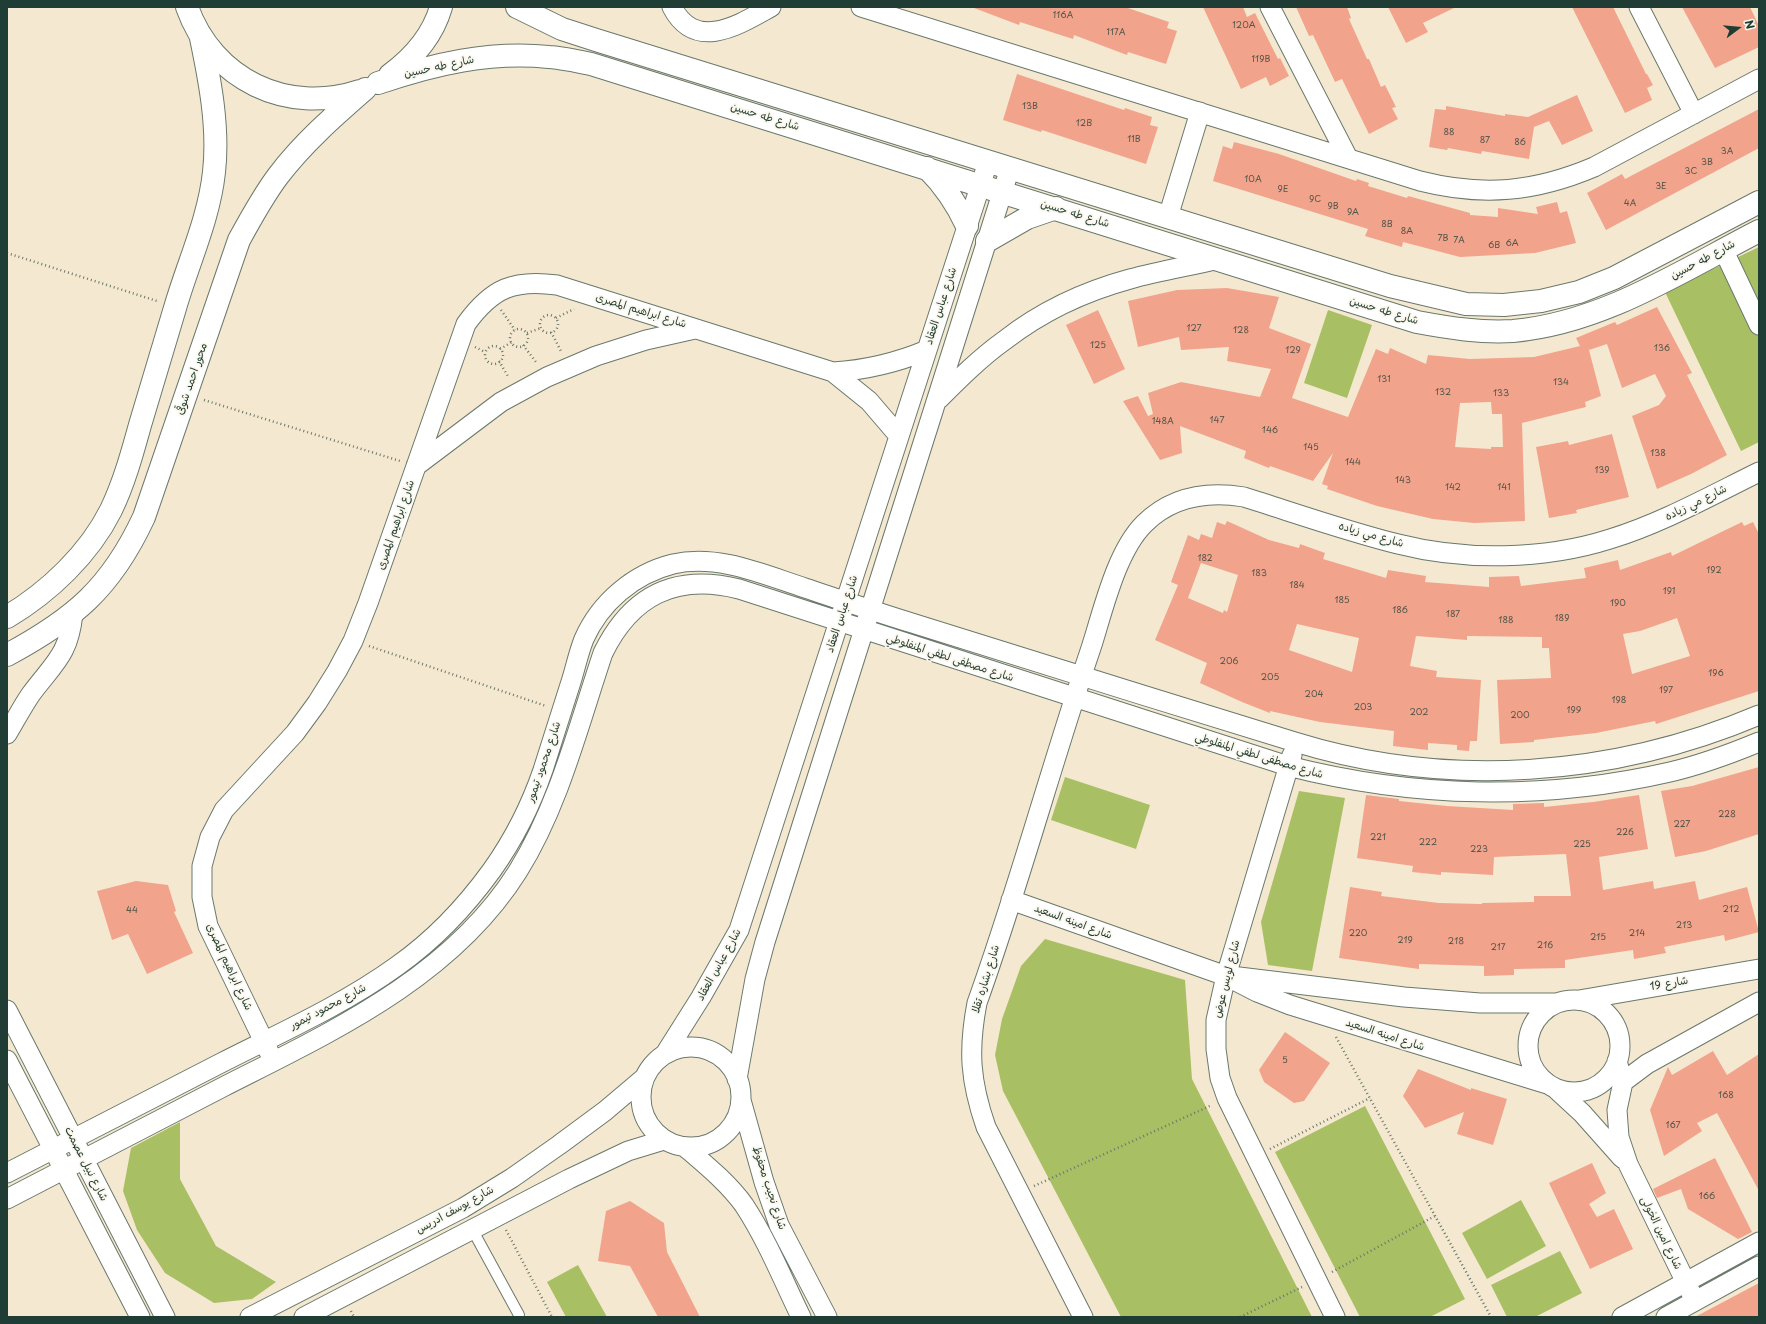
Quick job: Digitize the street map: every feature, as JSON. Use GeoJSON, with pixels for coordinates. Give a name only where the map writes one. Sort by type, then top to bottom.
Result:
{"type":"FeatureCollection","features":[{"type":"Feature","properties":{"kind":"street"},"geometry":{"type":"LineString","coordinates":[[7,617],[22,608],[48,588],[72,565],[93,539],[110,511],[124,481],[175,306],[206,210],[214,172],[216,134],[207,64],[201,38],[191,20],[187,7]]}},
{"type":"Feature","properties":{"kind":"street"},"geometry":{"type":"LineString","coordinates":[[372,86],[403,66],[424,43],[441,7]]}},
{"type":"Feature","properties":{"kind":"street"},"geometry":{"type":"LineString","coordinates":[[517,7],[529,14],[568,31],[1168,217],[1428,296],[1466,304],[1504,305],[1542,301],[1578,292],[1614,278],[1759,202]]}},
{"type":"Feature","properties":{"kind":"street"},"geometry":{"type":"LineString","coordinates":[[672,7],[677,16],[691,26],[699,30],[716,32],[732,28],[771,7]]}},
{"type":"Feature","properties":{"kind":"street"},"geometry":{"type":"LineString","coordinates":[[861,7],[1440,186],[1482,191],[1524,188],[1548,184],[1594,167],[1759,80]]}},
{"type":"Feature","properties":{"kind":"street"},"geometry":{"type":"LineString","coordinates":[[1270,7],[1348,158]]}},
{"type":"Feature","properties":{"kind":"street"},"geometry":{"type":"LineString","coordinates":[[1639,7],[1694,114]]}},
{"type":"Feature","properties":{"kind":"street","name":"شارع طه حسين"},"geometry":{"type":"LineString","coordinates":[[201,38],[220,60],[242,78],[267,91],[295,98],[324,99],[352,94],[420,69],[462,60],[505,56],[548,57],[591,64],[981,184],[1417,322],[1448,328],[1480,331],[1512,331],[1544,327],[1606,309],[1759,231]]}},
{"type":"Feature","properties":{"kind":"street","name":"محور احمد شوقى"},"geometry":{"type":"LineString","coordinates":[[7,655],[39,638],[73,613],[104,584],[120,563],[133,541],[153,493],[239,240],[257,207],[278,176],[304,145],[334,116],[372,86]]}},
{"type":"Feature","properties":{"kind":"street"},"geometry":{"type":"LineString","coordinates":[[1168,217],[1200,112]]}},
{"type":"Feature","properties":{"kind":"street","name":"شارع عباس العقاد"},"geometry":{"type":"LineString","coordinates":[[665,1054],[712,979],[739,930],[988,162]]}},
{"type":"Feature","properties":{"kind":"street"},"geometry":{"type":"LineString","coordinates":[[926,167],[954,200],[967,226]]}},
{"type":"Feature","properties":{"kind":"street"},"geometry":{"type":"LineString","coordinates":[[737,1079],[754,979],[1010,168]]}},
{"type":"Feature","properties":{"kind":"street"},"geometry":{"type":"LineString","coordinates":[[987,241],[1020,221],[1056,208]]}},
{"type":"Feature","properties":{"kind":"street"},"geometry":{"type":"LineString","coordinates":[[1723,249],[1759,325]]}},
{"type":"Feature","properties":{"kind":"street"},"geometry":{"type":"LineString","coordinates":[[937,401],[970,368],[1006,339],[1045,314],[1087,294],[1130,279],[1219,259]]}},
{"type":"Feature","properties":{"kind":"street","name":"شارع ابراهيم المصرى"},"geometry":{"type":"LineString","coordinates":[[274,1061],[208,926],[202,897],[202,866],[210,837],[224,810],[295,733],[317,703],[337,671],[353,641],[368,603],[466,324],[479,306],[491,297],[515,285],[536,282],[558,285],[833,372],[869,401],[899,436]]}},
{"type":"Feature","properties":{"kind":"street"},"geometry":{"type":"LineString","coordinates":[[416,466],[501,402],[547,377],[596,356],[646,340],[697,329]]}},
{"type":"Feature","properties":{"kind":"street","name":"شارع ابراهيم المصرى"},"geometry":{"type":"LineString","coordinates":[[833,372],[872,368],[909,358],[927,350]]}},
{"type":"Feature","properties":{"kind":"street","name":"شارع مي زياده"},"geometry":{"type":"LineString","coordinates":[[1081,676],[1120,560],[1130,540],[1144,524],[1161,510],[1180,500],[1201,495],[1223,494],[1244,497],[1398,544],[1440,552],[1482,555],[1525,554],[1567,549],[1608,540],[1649,526],[1759,472]]}},
{"type":"Feature","properties":{"kind":"street","name":"شارع محمود تيمور"},"geometry":{"type":"LineString","coordinates":[[7,1173],[264,1041],[369,985],[398,966],[451,920],[474,894],[495,866],[513,837],[529,806],[542,773],[583,643],[594,620],[609,601],[627,585],[648,573],[671,565],[695,561],[720,562],[744,568],[870,610]]}},
{"type":"Feature","properties":{"kind":"street","name":"شارع محمود تيمور"},"geometry":{"type":"LineString","coordinates":[[7,1199],[320,1038],[382,1001],[440,959],[468,933],[517,873],[536,840],[552,804],[603,653],[612,635],[624,618],[640,604],[658,594],[684,585],[698,583],[719,584],[739,589],[864,630]]}},
{"type":"Feature","properties":{"kind":"street","name":"شارع مصطفى لطفي المنفلوطي"},"geometry":{"type":"LineString","coordinates":[[870,610],[1332,753],[1414,767],[1455,770],[1538,769],[1620,758],[1701,737],[1759,715]]}},
{"type":"Feature","properties":{"kind":"street"},"geometry":{"type":"LineString","coordinates":[[7,734],[31,694],[59,659],[67,645],[72,629],[73,613]]}},
{"type":"Feature","properties":{"kind":"street","name":"شارع مصطفى لطفي المنفلوطي"},"geometry":{"type":"LineString","coordinates":[[864,630],[1288,766],[1331,777],[1379,785],[1475,792],[1523,792],[1571,789],[1629,781],[1686,768],[1721,757],[1759,742]]}},
{"type":"Feature","properties":{"kind":"street","name":"شارع بشاره تقلا"},"geometry":{"type":"LineString","coordinates":[[1081,676],[977,1003],[972,1028],[970,1053],[972,1078],[986,1127],[1083,1317]]}},
{"type":"Feature","properties":{"kind":"street"},"geometry":{"type":"LineString","coordinates":[[552,740],[572,747]]}},
{"type":"Feature","properties":{"kind":"street","name":"شارع لويس عوض"},"geometry":{"type":"LineString","coordinates":[[1295,742],[1226,976],[1216,1020],[1216,1050],[1220,1078],[1226,1098],[1335,1317]]}},
{"type":"Feature","properties":{"kind":"street","name":"شارع امينه السعيد"},"geometry":{"type":"LineString","coordinates":[[1011,900],[1226,976],[1277,1000],[1552,1087]]}},
{"type":"Feature","properties":{"kind":"street","name":"شارع 19"},"geometry":{"type":"LineString","coordinates":[[1578,1000],[1759,969]]}},
{"type":"Feature","properties":{"kind":"street","name":"شارع امينه السعيد"},"geometry":{"type":"LineString","coordinates":[[1226,976],[1404,997],[1480,1003],[1555,1003]]}},
{"type":"Feature","properties":{"kind":"street"},"geometry":{"type":"LineString","coordinates":[[1567,1000],[1578,1000],[1590,1002],[1609,1016],[1616,1026],[1620,1044],[1617,1062],[1611,1073],[1602,1083],[1592,1089],[1580,1092],[1568,1092],[1552,1087],[1538,1076],[1532,1066],[1528,1054],[1527,1042],[1530,1030],[1536,1018],[1545,1010],[1555,1003],[1567,1000]]}},
{"type":"Feature","properties":{"kind":"street"},"geometry":{"type":"LineString","coordinates":[[1602,1083],[1623,1082],[1647,1064],[1759,1002]]}},
{"type":"Feature","properties":{"kind":"street","name":"شارع نبيل عصمت"},"geometry":{"type":"LineString","coordinates":[[7,1010],[165,1317]]}},
{"type":"Feature","properties":{"kind":"street"},"geometry":{"type":"LineString","coordinates":[[696,1046],[712,1051],[725,1060],[735,1073],[740,1091],[739,1110],[735,1122],[719,1139],[697,1147],[674,1145],[664,1140],[646,1121],[641,1107],[640,1092],[644,1078],[656,1060],[665,1054],[680,1047],[696,1046]]}},
{"type":"Feature","properties":{"kind":"street","name":"شارع نبيل عصمت"},"geometry":{"type":"LineString","coordinates":[[7,1060],[140,1317]]}},
{"type":"Feature","properties":{"kind":"street"},"geometry":{"type":"LineString","coordinates":[[1617,1062],[1623,1082]]}},
{"type":"Feature","properties":{"kind":"street","name":"شارع يوسف ادريس"},"geometry":{"type":"LineString","coordinates":[[250,1317],[462,1208],[512,1178],[605,1111],[644,1078]]}},
{"type":"Feature","properties":{"kind":"street","name":"شارع امين الخولى"},"geometry":{"type":"LineString","coordinates":[[1623,1082],[1617,1110],[1619,1138],[1628,1164],[1695,1301]]}},
{"type":"Feature","properties":{"kind":"street","name":"شارع امين الخولى"},"geometry":{"type":"LineString","coordinates":[[1552,1087],[1606,1138],[1628,1164]]}},
{"type":"Feature","properties":{"kind":"street","name":"شارع نجيب محفوظ"},"geometry":{"type":"LineString","coordinates":[[740,1099],[764,1182],[779,1225],[827,1317]]}},
{"type":"Feature","properties":{"kind":"street"},"geometry":{"type":"LineString","coordinates":[[304,1317],[499,1215],[628,1151],[664,1140]]}},
{"type":"Feature","properties":{"kind":"street","name":"شارع نجيب محفوظ"},"geometry":{"type":"LineString","coordinates":[[685,1147],[727,1185],[743,1205],[759,1232],[801,1317]]}},
{"type":"Feature","properties":{"kind":"street"},"geometry":{"type":"LineString","coordinates":[[1622,1317],[1759,1242]]}},
{"type":"Feature","properties":{"kind":"street"},"geometry":{"type":"LineString","coordinates":[[1666,1317],[1759,1266]]}},
{"type":"Feature","properties":{"kind":"lane"},"geometry":{"type":"LineString","coordinates":[[472,1229],[519,1315]]}},
{"type":"Feature","properties":{"kind":"path"},"geometry":{"type":"LineString","coordinates":[[7,253],[175,306]]}},
{"type":"Feature","properties":{"kind":"path"},"geometry":{"type":"LineString","coordinates":[[491,297],[515,330]]}},
{"type":"Feature","properties":{"kind":"path"},"geometry":{"type":"LineString","coordinates":[[541,328],[540,324],[544,316],[552,315],[556,318],[558,324],[551,332]]}},
{"type":"Feature","properties":{"kind":"path"},"geometry":{"type":"LineString","coordinates":[[527,333],[541,328]]}},
{"type":"Feature","properties":{"kind":"path"},"geometry":{"type":"LineString","coordinates":[[541,328],[544,331],[551,332]]}},
{"type":"Feature","properties":{"kind":"path"},"geometry":{"type":"LineString","coordinates":[[515,330],[524,330],[527,333]]}},
{"type":"Feature","properties":{"kind":"path"},"geometry":{"type":"LineString","coordinates":[[515,330],[510,338],[512,342],[515,345],[523,345]]}},
{"type":"Feature","properties":{"kind":"path"},"geometry":{"type":"LineString","coordinates":[[551,332],[569,368]]}},
{"type":"Feature","properties":{"kind":"path"},"geometry":{"type":"LineString","coordinates":[[523,345],[528,338],[527,333]]}},
{"type":"Feature","properties":{"kind":"path"},"geometry":{"type":"LineString","coordinates":[[500,348],[502,355],[499,361],[492,363],[489,362],[485,356],[487,349],[494,346],[500,348],[512,342]]}},
{"type":"Feature","properties":{"kind":"path"},"geometry":{"type":"LineString","coordinates":[[523,345],[547,377]]}},
{"type":"Feature","properties":{"kind":"path"},"geometry":{"type":"LineString","coordinates":[[186,394],[416,466]]}},
{"type":"Feature","properties":{"kind":"path"},"geometry":{"type":"LineString","coordinates":[[353,641],[561,711]]}},
{"type":"Feature","properties":{"kind":"path"},"geometry":{"type":"LineString","coordinates":[[1324,1015],[1491,1317]]}},
{"type":"Feature","properties":{"kind":"path"},"geometry":{"type":"LineString","coordinates":[[1020,1193],[1226,1098]]}},
{"type":"Feature","properties":{"kind":"path"},"geometry":{"type":"LineString","coordinates":[[1255,1156],[1370,1098]]}},
{"type":"Feature","properties":{"kind":"path"},"geometry":{"type":"LineString","coordinates":[[499,1215],[552,1317]]}},
{"type":"Feature","properties":{"kind":"path"},"geometry":{"type":"LineString","coordinates":[[1240,1317],[1316,1280],[1435,1216]]}},
{"type":"Feature","properties":{"kind":"green space"},"geometry":{"type":"Polygon","coordinates":[[[1759,247],[1759,442],[1741,451],[1665,292],[1759,247]]]}},
{"type":"Feature","properties":{"kind":"green space"},"geometry":{"type":"Polygon","coordinates":[[[1328,310],[1372,325],[1347,398],[1304,383],[1328,310]]]}},
{"type":"Feature","properties":{"kind":"green space"},"geometry":{"type":"Polygon","coordinates":[[[1065,777],[1150,805],[1136,849],[1051,820],[1065,777]]]}},
{"type":"Feature","properties":{"kind":"green space"},"geometry":{"type":"Polygon","coordinates":[[[1299,791],[1345,798],[1312,971],[1268,965],[1261,922],[1299,791]]]}},
{"type":"Feature","properties":{"kind":"green space"},"geometry":{"type":"Polygon","coordinates":[[[1045,939],[1185,980],[1192,1079],[1312,1317],[1121,1317],[1003,1091],[995,1055],[1002,1019],[1021,966],[1045,939]]]}},
{"type":"Feature","properties":{"kind":"green space"},"geometry":{"type":"Polygon","coordinates":[[[1365,1106],[1465,1299],[1430,1317],[1360,1317],[1275,1152],[1365,1106]]]}},
{"type":"Feature","properties":{"kind":"green space"},"geometry":{"type":"Polygon","coordinates":[[[180,1122],[180,1179],[216,1246],[276,1282],[252,1299],[214,1303],[165,1273],[137,1230],[123,1191],[131,1148],[180,1122]]]}},
{"type":"Feature","properties":{"kind":"green space"},"geometry":{"type":"Polygon","coordinates":[[[1521,1200],[1546,1246],[1487,1279],[1462,1233],[1521,1200]]]}},
{"type":"Feature","properties":{"kind":"green space"},"geometry":{"type":"Polygon","coordinates":[[[1560,1251],[1582,1293],[1535,1317],[1507,1317],[1491,1285],[1560,1251]]]}},
{"type":"Feature","properties":{"kind":"green space"},"geometry":{"type":"Polygon","coordinates":[[[578,1265],[607,1317],[566,1317],[547,1282],[578,1265]]]}},
{"type":"Feature","properties":{"kind":"building"},"geometry":{"type":"Polygon","coordinates":[[[974,7],[1125,7],[1169,22],[1167,28],[1177,31],[1166,64],[1128,52],[1127,55],[1074,35],[1073,39],[1020,22],[1019,25],[974,7]]]}},
{"type":"Feature","properties":{"kind":"building"},"geometry":{"type":"Polygon","coordinates":[[[1203,7],[1243,7],[1247,17],[1255,13],[1278,59],[1280,58],[1289,76],[1270,86],[1266,77],[1241,89],[1203,7]]]}},
{"type":"Feature","properties":{"kind":"building"},"geometry":{"type":"Polygon","coordinates":[[[1296,7],[1347,7],[1351,18],[1349,19],[1367,59],[1369,59],[1381,87],[1385,85],[1396,107],[1392,108],[1398,119],[1369,134],[1342,79],[1335,82],[1313,35],[1309,36],[1296,7]]]}},
{"type":"Feature","properties":{"kind":"building"},"geometry":{"type":"Polygon","coordinates":[[[1388,7],[1456,7],[1423,23],[1428,32],[1406,43],[1388,7]]]}},
{"type":"Feature","properties":{"kind":"building"},"geometry":{"type":"Polygon","coordinates":[[[1572,7],[1613,7],[1646,74],[1653,85],[1647,88],[1652,100],[1625,113],[1572,7]]]}},
{"type":"Feature","properties":{"kind":"building"},"geometry":{"type":"Polygon","coordinates":[[[1682,7],[1750,7],[1759,26],[1759,47],[1715,68],[1682,7]]]}},
{"type":"Feature","properties":{"kind":"building"},"geometry":{"type":"Polygon","coordinates":[[[1017,74],[1124,110],[1125,108],[1152,117],[1150,125],[1158,127],[1146,164],[1042,130],[1041,132],[1003,120],[1017,74]]]}},
{"type":"Feature","properties":{"kind":"building"},"geometry":{"type":"Polygon","coordinates":[[[1577,95],[1593,131],[1562,145],[1549,121],[1534,127],[1529,159],[1482,151],[1481,154],[1448,148],[1447,150],[1429,147],[1435,109],[1446,110],[1446,106],[1505,116],[1505,114],[1528,117],[1577,95]]]}},
{"type":"Feature","properties":{"kind":"building"},"geometry":{"type":"Polygon","coordinates":[[[1759,109],[1759,148],[1606,230],[1587,193],[1622,174],[1625,179],[1759,109]]]}},
{"type":"Feature","properties":{"kind":"building"},"geometry":{"type":"Polygon","coordinates":[[[1234,142],[1279,154],[1356,181],[1357,179],[1369,183],[1368,186],[1407,198],[1408,196],[1470,213],[1470,215],[1498,217],[1498,208],[1538,214],[1536,207],[1557,202],[1560,213],[1567,211],[1576,243],[1535,253],[1460,257],[1403,242],[1402,247],[1365,236],[1368,229],[1213,181],[1223,146],[1232,149],[1234,142]]]}},
{"type":"Feature","properties":{"kind":"building"},"geometry":{"type":"Polygon","coordinates":[[[1227,288],[1279,297],[1269,328],[1311,344],[1292,398],[1348,417],[1376,349],[1388,354],[1390,348],[1426,364],[1428,355],[1470,359],[1534,357],[1580,346],[1576,338],[1615,322],[1617,325],[1657,307],[1692,373],[1687,375],[1727,455],[1691,474],[1657,489],[1632,416],[1659,405],[1666,396],[1655,374],[1622,388],[1607,344],[1589,350],[1601,396],[1585,402],[1586,407],[1522,423],[1525,521],[1474,523],[1433,519],[1377,506],[1327,489],[1328,486],[1322,484],[1333,453],[1313,481],[1270,466],[1269,468],[1244,458],[1246,451],[1180,426],[1182,453],[1160,460],[1123,401],[1138,396],[1148,416],[1153,414],[1148,393],[1181,382],[1260,397],[1271,369],[1227,361],[1229,347],[1181,350],[1179,337],[1138,347],[1128,301],[1177,290],[1227,288]],[[1491,402],[1460,403],[1455,447],[1491,449],[1491,447],[1503,447],[1502,414],[1492,414],[1491,402]]]}},
{"type":"Feature","properties":{"kind":"building"},"geometry":{"type":"Polygon","coordinates":[[[1098,310],[1125,369],[1094,384],[1066,325],[1098,310]]]}},
{"type":"Feature","properties":{"kind":"building"},"geometry":{"type":"Polygon","coordinates":[[[1612,434],[1629,497],[1576,510],[1577,513],[1549,518],[1536,447],[1568,441],[1569,445],[1612,434]]]}},
{"type":"Feature","properties":{"kind":"building"},"geometry":{"type":"Polygon","coordinates":[[[1227,521],[1269,540],[1299,548],[1300,544],[1325,553],[1323,559],[1386,578],[1388,570],[1426,576],[1425,582],[1489,587],[1489,577],[1519,576],[1521,586],[1586,578],[1584,568],[1618,560],[1620,570],[1671,552],[1672,556],[1742,522],[1744,526],[1753,522],[1759,534],[1759,691],[1656,724],[1655,721],[1596,733],[1534,740],[1534,742],[1500,744],[1497,680],[1551,678],[1549,648],[1542,648],[1542,637],[1467,636],[1467,640],[1416,636],[1410,666],[1437,671],[1436,677],[1481,680],[1477,741],[1470,741],[1469,751],[1457,750],[1457,745],[1428,743],[1428,750],[1393,746],[1394,731],[1320,722],[1270,711],[1270,713],[1200,683],[1207,663],[1155,640],[1178,585],[1171,582],[1188,535],[1199,540],[1201,534],[1212,538],[1217,522],[1225,525],[1227,521]],[[1201,563],[1188,598],[1223,613],[1224,610],[1227,612],[1238,575],[1201,563]],[[1677,618],[1640,631],[1623,634],[1632,674],[1690,656],[1677,618]],[[1297,624],[1289,650],[1352,672],[1359,638],[1297,624]]]}},
{"type":"Feature","properties":{"kind":"building"},"geometry":{"type":"Polygon","coordinates":[[[1759,767],[1759,834],[1706,851],[1675,857],[1661,791],[1692,786],[1759,767]]]}},
{"type":"Feature","properties":{"kind":"building"},"geometry":{"type":"Polygon","coordinates":[[[1366,795],[1399,799],[1399,801],[1447,806],[1513,810],[1513,804],[1544,803],[1544,807],[1639,795],[1648,849],[1599,857],[1603,890],[1653,881],[1654,889],[1695,881],[1699,900],[1747,887],[1759,932],[1725,941],[1724,935],[1664,947],[1666,953],[1634,959],[1633,950],[1565,960],[1565,968],[1514,969],[1514,975],[1484,976],[1484,966],[1419,964],[1419,969],[1339,958],[1350,887],[1382,892],[1381,896],[1439,903],[1482,904],[1534,902],[1534,896],[1571,896],[1566,854],[1494,857],[1493,875],[1441,872],[1441,875],[1412,872],[1413,866],[1357,858],[1366,795]]]}},
{"type":"Feature","properties":{"kind":"building"},"geometry":{"type":"Polygon","coordinates":[[[136,881],[168,885],[176,911],[174,912],[193,953],[147,974],[128,934],[112,940],[97,891],[136,881]]]}},
{"type":"Feature","properties":{"kind":"building"},"geometry":{"type":"Polygon","coordinates":[[[1285,1032],[1330,1063],[1304,1101],[1294,1103],[1264,1082],[1259,1070],[1285,1032]]]}},
{"type":"Feature","properties":{"kind":"building"},"geometry":{"type":"Polygon","coordinates":[[[1713,1051],[1727,1075],[1759,1054],[1759,1191],[1717,1113],[1697,1123],[1702,1131],[1664,1156],[1650,1110],[1668,1067],[1672,1075],[1713,1051]]]}},
{"type":"Feature","properties":{"kind":"building"},"geometry":{"type":"Polygon","coordinates":[[[1418,1069],[1471,1090],[1471,1088],[1507,1099],[1493,1145],[1457,1134],[1464,1112],[1425,1128],[1403,1096],[1418,1069]]]}},
{"type":"Feature","properties":{"kind":"building"},"geometry":{"type":"Polygon","coordinates":[[[1715,1158],[1752,1232],[1738,1239],[1688,1209],[1681,1189],[1657,1198],[1653,1189],[1715,1158]]]}},
{"type":"Feature","properties":{"kind":"building"},"geometry":{"type":"Polygon","coordinates":[[[1592,1163],[1606,1193],[1589,1204],[1597,1217],[1614,1209],[1633,1249],[1590,1269],[1549,1183],[1592,1163]]]}},
{"type":"Feature","properties":{"kind":"building"},"geometry":{"type":"Polygon","coordinates":[[[630,1201],[664,1223],[667,1252],[700,1317],[658,1317],[630,1266],[598,1261],[606,1211],[630,1201]]]}},
{"type":"Feature","properties":{"kind":"building"},"geometry":{"type":"Polygon","coordinates":[[[1759,1283],[1759,1317],[1695,1317],[1759,1283]]]}}]}
